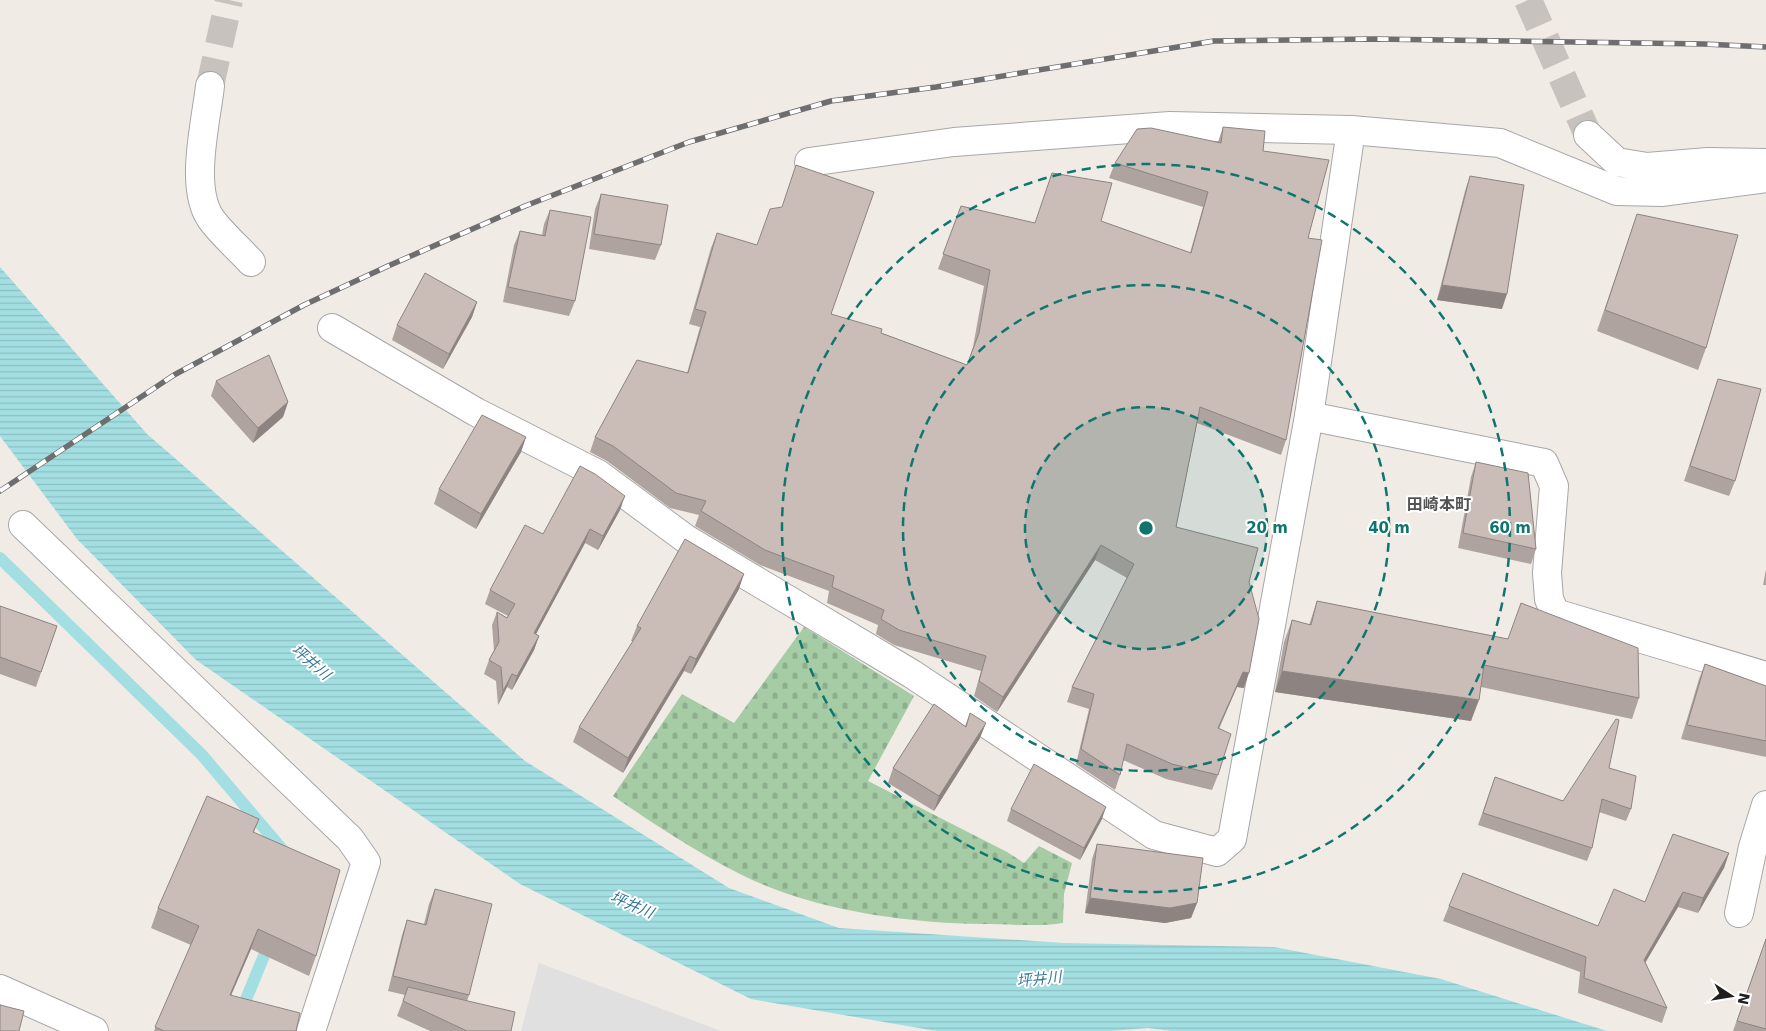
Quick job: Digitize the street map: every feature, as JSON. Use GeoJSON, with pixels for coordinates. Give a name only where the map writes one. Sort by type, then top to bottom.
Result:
{"type":"FeatureCollection","features":[{"type":"Feature","properties":{"kind":"street"},"geometry":{"type":"LineString","coordinates":[[210,86],[200,169],[202,196],[210,218],[251,262]]}},
{"type":"Feature","properties":{"kind":"street"},"geometry":{"type":"LineString","coordinates":[[809,162],[954,142],[1170,126],[1351,130],[1500,143],[1617,191],[1663,192],[1766,178]]}},
{"type":"Feature","properties":{"kind":"street"},"geometry":{"type":"LineString","coordinates":[[332,328],[476,412],[598,474],[686,539],[912,674],[1154,835],[1217,852],[1232,839],[1309,416],[1351,130]]}},
{"type":"Feature","properties":{"kind":"street"},"geometry":{"type":"LineString","coordinates":[[1588,135],[1617,162],[1647,168],[1708,162],[1766,163]]}},
{"type":"Feature","properties":{"kind":"street"},"geometry":{"type":"LineString","coordinates":[[1309,416],[1544,463],[1554,486],[1547,573],[1549,599],[1555,613],[1766,676]]}},
{"type":"Feature","properties":{"kind":"street"},"geometry":{"type":"LineString","coordinates":[[23,525],[350,839],[366,862],[311,1031]]}},
{"type":"Feature","properties":{"kind":"street"},"geometry":{"type":"LineString","coordinates":[[1739,913],[1753,847],[1766,805]]}},
{"type":"Feature","properties":{"kind":"street"},"geometry":{"type":"LineString","coordinates":[[0,989],[94,1031]]}},
{"type":"Feature","properties":{"kind":"green space"},"geometry":{"type":"Polygon","coordinates":[[[804,627],[914,696],[868,781],[1007,852],[1024,863],[1039,846],[1072,863],[1064,894],[1063,923],[1023,925],[922,921],[858,912],[797,897],[740,874],[707,856],[613,796],[682,694],[734,723],[804,627]]]}},
{"type":"Feature","properties":{"kind":"shaded area"},"geometry":{"type":"Polygon","coordinates":[[[539,963],[721,1031],[521,1031],[539,963]]]}},
{"type":"Feature","properties":{"kind":"water","name":"坪井川"},"geometry":{"type":"Polygon","coordinates":[[[0,267],[147,434],[525,761],[729,888],[839,928],[1064,943],[1274,947],[1441,979],[1607,1031],[1172,1031],[1148,1028],[1111,1031],[936,1031],[751,999],[520,884],[196,660],[77,539],[0,436],[0,267]]]}},
{"type":"Feature","properties":{"kind":"building"},"geometry":{"type":"Polygon","coordinates":[[[1223,127],[1265,131],[1263,151],[1329,160],[1308,238],[1322,240],[1286,440],[1200,407],[1176,527],[1258,548],[1249,582],[1259,619],[1249,673],[1243,672],[1218,728],[1231,734],[1218,775],[1172,764],[1127,744],[1120,775],[1081,749],[1094,694],[1072,687],[1134,564],[1101,545],[1003,697],[979,681],[986,656],[899,630],[881,619],[884,610],[832,587],[834,576],[765,550],[701,511],[706,501],[676,493],[613,446],[595,437],[637,360],[688,373],[706,312],[695,309],[717,233],[757,245],[770,209],[782,207],[796,165],[874,192],[831,314],[882,329],[881,333],[967,365],[979,333],[990,270],[943,254],[961,206],[1035,223],[1052,173],[1112,183],[1101,221],[1191,253],[1208,192],[1115,163],[1137,129],[1151,128],[1221,143],[1223,127]]]}},
{"type":"Feature","properties":{"kind":"building"},"geometry":{"type":"Polygon","coordinates":[[[1470,176],[1524,185],[1507,294],[1442,285],[1470,176]]]}},
{"type":"Feature","properties":{"kind":"building"},"geometry":{"type":"Polygon","coordinates":[[[601,194],[668,205],[661,245],[594,234],[601,194]]]}},
{"type":"Feature","properties":{"kind":"building"},"geometry":{"type":"Polygon","coordinates":[[[550,210],[591,217],[575,301],[508,287],[520,231],[545,236],[550,210]]]}},
{"type":"Feature","properties":{"kind":"building"},"geometry":{"type":"Polygon","coordinates":[[[1637,214],[1738,235],[1706,348],[1605,310],[1637,214]]]}},
{"type":"Feature","properties":{"kind":"building"},"geometry":{"type":"Polygon","coordinates":[[[425,273],[477,302],[449,354],[397,325],[425,273]]]}},
{"type":"Feature","properties":{"kind":"building"},"geometry":{"type":"Polygon","coordinates":[[[269,355],[288,402],[258,428],[216,381],[269,355]]]}},
{"type":"Feature","properties":{"kind":"building"},"geometry":{"type":"Polygon","coordinates":[[[1718,379],[1761,389],[1735,481],[1690,466],[1718,379]]]}},
{"type":"Feature","properties":{"kind":"building"},"geometry":{"type":"Polygon","coordinates":[[[482,415],[526,437],[481,514],[439,489],[482,415]]]}},
{"type":"Feature","properties":{"kind":"building"},"geometry":{"type":"Polygon","coordinates":[[[1476,462],[1528,473],[1536,549],[1463,533],[1476,462]]]}},
{"type":"Feature","properties":{"kind":"building"},"geometry":{"type":"Polygon","coordinates":[[[580,466],[595,474],[625,496],[603,536],[590,529],[534,633],[539,636],[517,676],[512,674],[503,691],[501,667],[489,660],[499,642],[497,612],[507,618],[515,604],[490,590],[525,525],[543,534],[580,466]]]}},
{"type":"Feature","properties":{"kind":"building"},"geometry":{"type":"Polygon","coordinates":[[[685,539],[744,574],[696,659],[690,656],[628,758],[579,727],[641,628],[637,626],[685,539]]]}},
{"type":"Feature","properties":{"kind":"building"},"geometry":{"type":"Polygon","coordinates":[[[1317,601],[1508,639],[1521,603],[1638,648],[1639,698],[1484,665],[1479,700],[1282,671],[1292,620],[1311,625],[1317,601]]]}},
{"type":"Feature","properties":{"kind":"building"},"geometry":{"type":"Polygon","coordinates":[[[0,606],[57,626],[41,672],[0,657],[0,606]]]}},
{"type":"Feature","properties":{"kind":"building"},"geometry":{"type":"Polygon","coordinates":[[[1705,664],[1766,686],[1766,741],[1687,725],[1705,664]]]}},
{"type":"Feature","properties":{"kind":"building"},"geometry":{"type":"Polygon","coordinates":[[[934,704],[966,727],[970,713],[986,723],[939,796],[893,768],[934,704]]]}},
{"type":"Feature","properties":{"kind":"building"},"geometry":{"type":"Polygon","coordinates":[[[1616,719],[1619,720],[1609,768],[1636,776],[1631,809],[1602,799],[1592,848],[1483,813],[1495,777],[1563,801],[1616,719]]]}},
{"type":"Feature","properties":{"kind":"building"},"geometry":{"type":"Polygon","coordinates":[[[1034,764],[1106,807],[1084,848],[1011,809],[1034,764]]]}},
{"type":"Feature","properties":{"kind":"building"},"geometry":{"type":"Polygon","coordinates":[[[207,796],[259,819],[253,832],[340,870],[316,956],[258,929],[230,995],[300,1013],[296,1031],[164,1031],[155,1027],[199,926],[158,908],[207,796]]]}},
{"type":"Feature","properties":{"kind":"building"},"geometry":{"type":"Polygon","coordinates":[[[1673,834],[1729,853],[1703,898],[1683,892],[1644,960],[1667,1008],[1584,978],[1586,957],[1449,906],[1463,873],[1598,926],[1614,889],[1645,902],[1673,834]]]}},
{"type":"Feature","properties":{"kind":"building"},"geometry":{"type":"Polygon","coordinates":[[[1097,844],[1203,858],[1197,903],[1170,908],[1090,898],[1097,844]]]}},
{"type":"Feature","properties":{"kind":"building"},"geometry":{"type":"Polygon","coordinates":[[[435,889],[492,904],[469,995],[393,976],[407,920],[426,925],[435,889]]]}},
{"type":"Feature","properties":{"kind":"building"},"geometry":{"type":"Polygon","coordinates":[[[1766,939],[1766,1029],[1737,1021],[1766,939]]]}},
{"type":"Feature","properties":{"kind":"building"},"geometry":{"type":"Polygon","coordinates":[[[408,987],[515,1012],[511,1031],[467,1031],[403,1001],[408,987]]]}},
{"type":"Feature","properties":{"kind":"building"},"geometry":{"type":"Polygon","coordinates":[[[0,1005],[24,1011],[19,1031],[0,1031],[0,1005]]]}},
{"type":"Feature","properties":{"kind":"waterway"},"geometry":{"type":"LineString","coordinates":[[0,558],[202,755],[286,854]]}},
{"type":"Feature","properties":{"kind":"waterway"},"geometry":{"type":"LineString","coordinates":[[233,1031],[270,941]]}},
{"type":"Feature","properties":{"kind":"tunnel"},"geometry":{"type":"LineString","coordinates":[[210,86],[229,0]]}},
{"type":"Feature","properties":{"kind":"tunnel"},"geometry":{"type":"LineString","coordinates":[[1528,0],[1588,135]]}},
{"type":"Feature","properties":{"kind":"railway"},"geometry":{"type":"LineString","coordinates":[[0,491],[174,375],[304,305],[525,206],[689,142],[831,101],[936,87],[1214,41],[1374,39],[1704,44],[1766,47]]}},
{"type":"Feature","properties":{"kind":"district","name":"田崎本町"},"geometry":{"type":"Point","coordinates":[1439,504]}}]}
